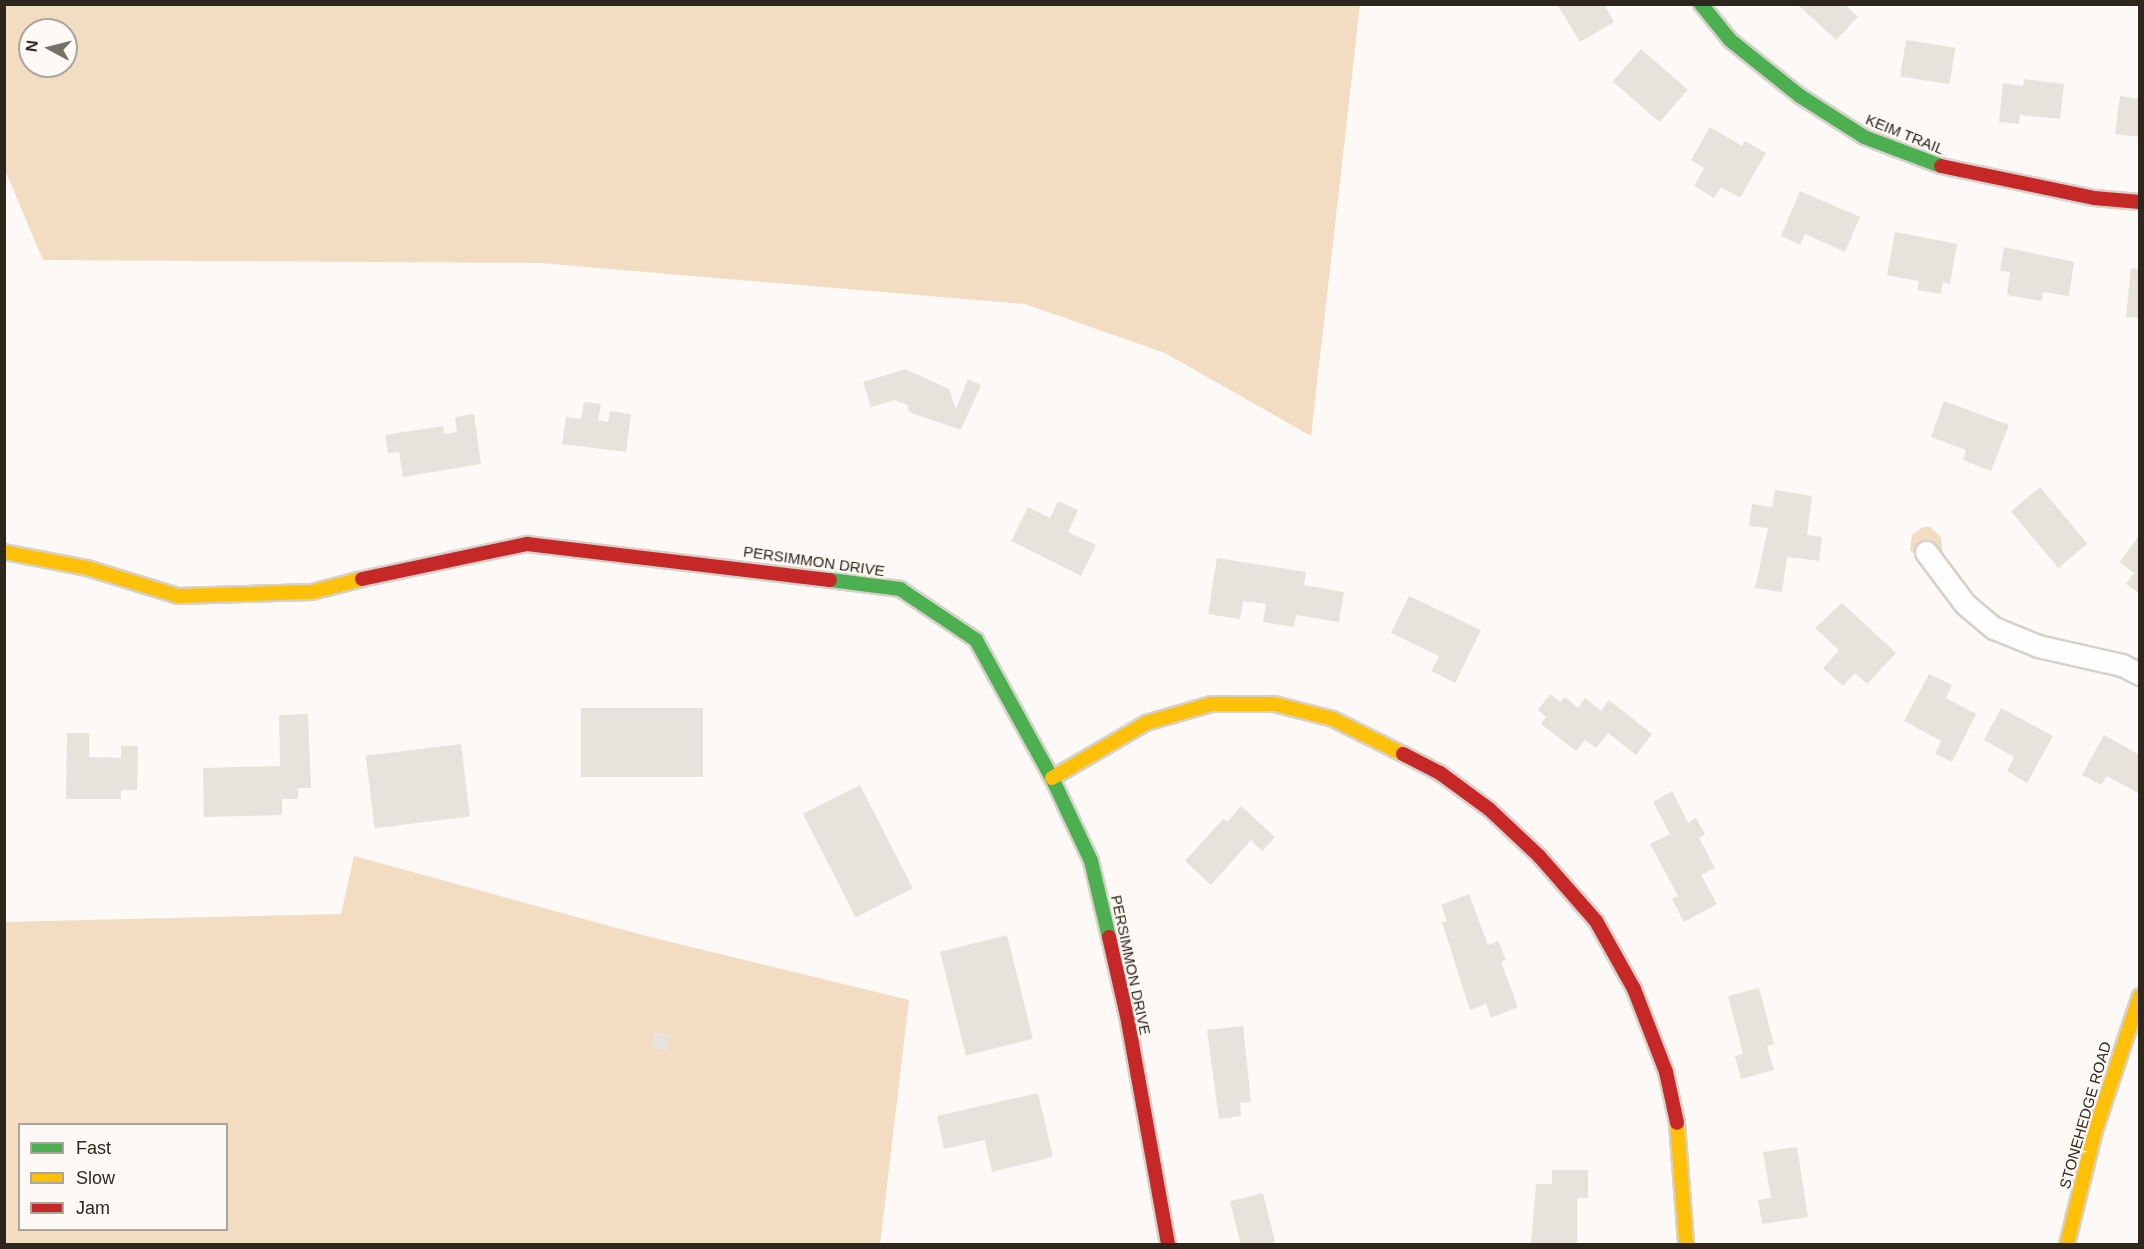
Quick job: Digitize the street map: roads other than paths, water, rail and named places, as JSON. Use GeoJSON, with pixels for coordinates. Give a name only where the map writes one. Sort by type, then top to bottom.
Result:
{"type":"FeatureCollection","features":[{"type":"Feature","properties":{"kind":"street","name":"KEIM TRAIL"},"geometry":{"type":"LineString","coordinates":[[1701,4],[1730,40],[1774,75],[1864,137],[1940,166],[2094,198],[2139,202]]}},
{"type":"Feature","properties":{"kind":"street","name":"PERSIMMON DRIVE"},"geometry":{"type":"LineString","coordinates":[[4,552],[87,568],[178,596],[312,592],[420,564],[527,543],[686,560],[900,590],[976,640],[1052,778],[1091,861],[1127,1016],[1167,1245]]}},
{"type":"Feature","properties":{"kind":"street"},"geometry":{"type":"LineString","coordinates":[[1926,552],[1965,604],[1994,628],[2038,646],[2122,666],[2139,674]]}},
{"type":"Feature","properties":{"kind":"street"},"geometry":{"type":"LineString","coordinates":[[1052,778],[1146,723],[1211,704],[1274,704],[1333,719],[1440,773],[1489,809],[1539,856],[1596,921],[1634,989],[1666,1072],[1681,1141],[1686,1245]]}},
{"type":"Feature","properties":{"kind":"street","name":"STONEHEDGE ROAD"},"geometry":{"type":"LineString","coordinates":[[2067,1245],[2132,1040],[2139,996]]}}]}
